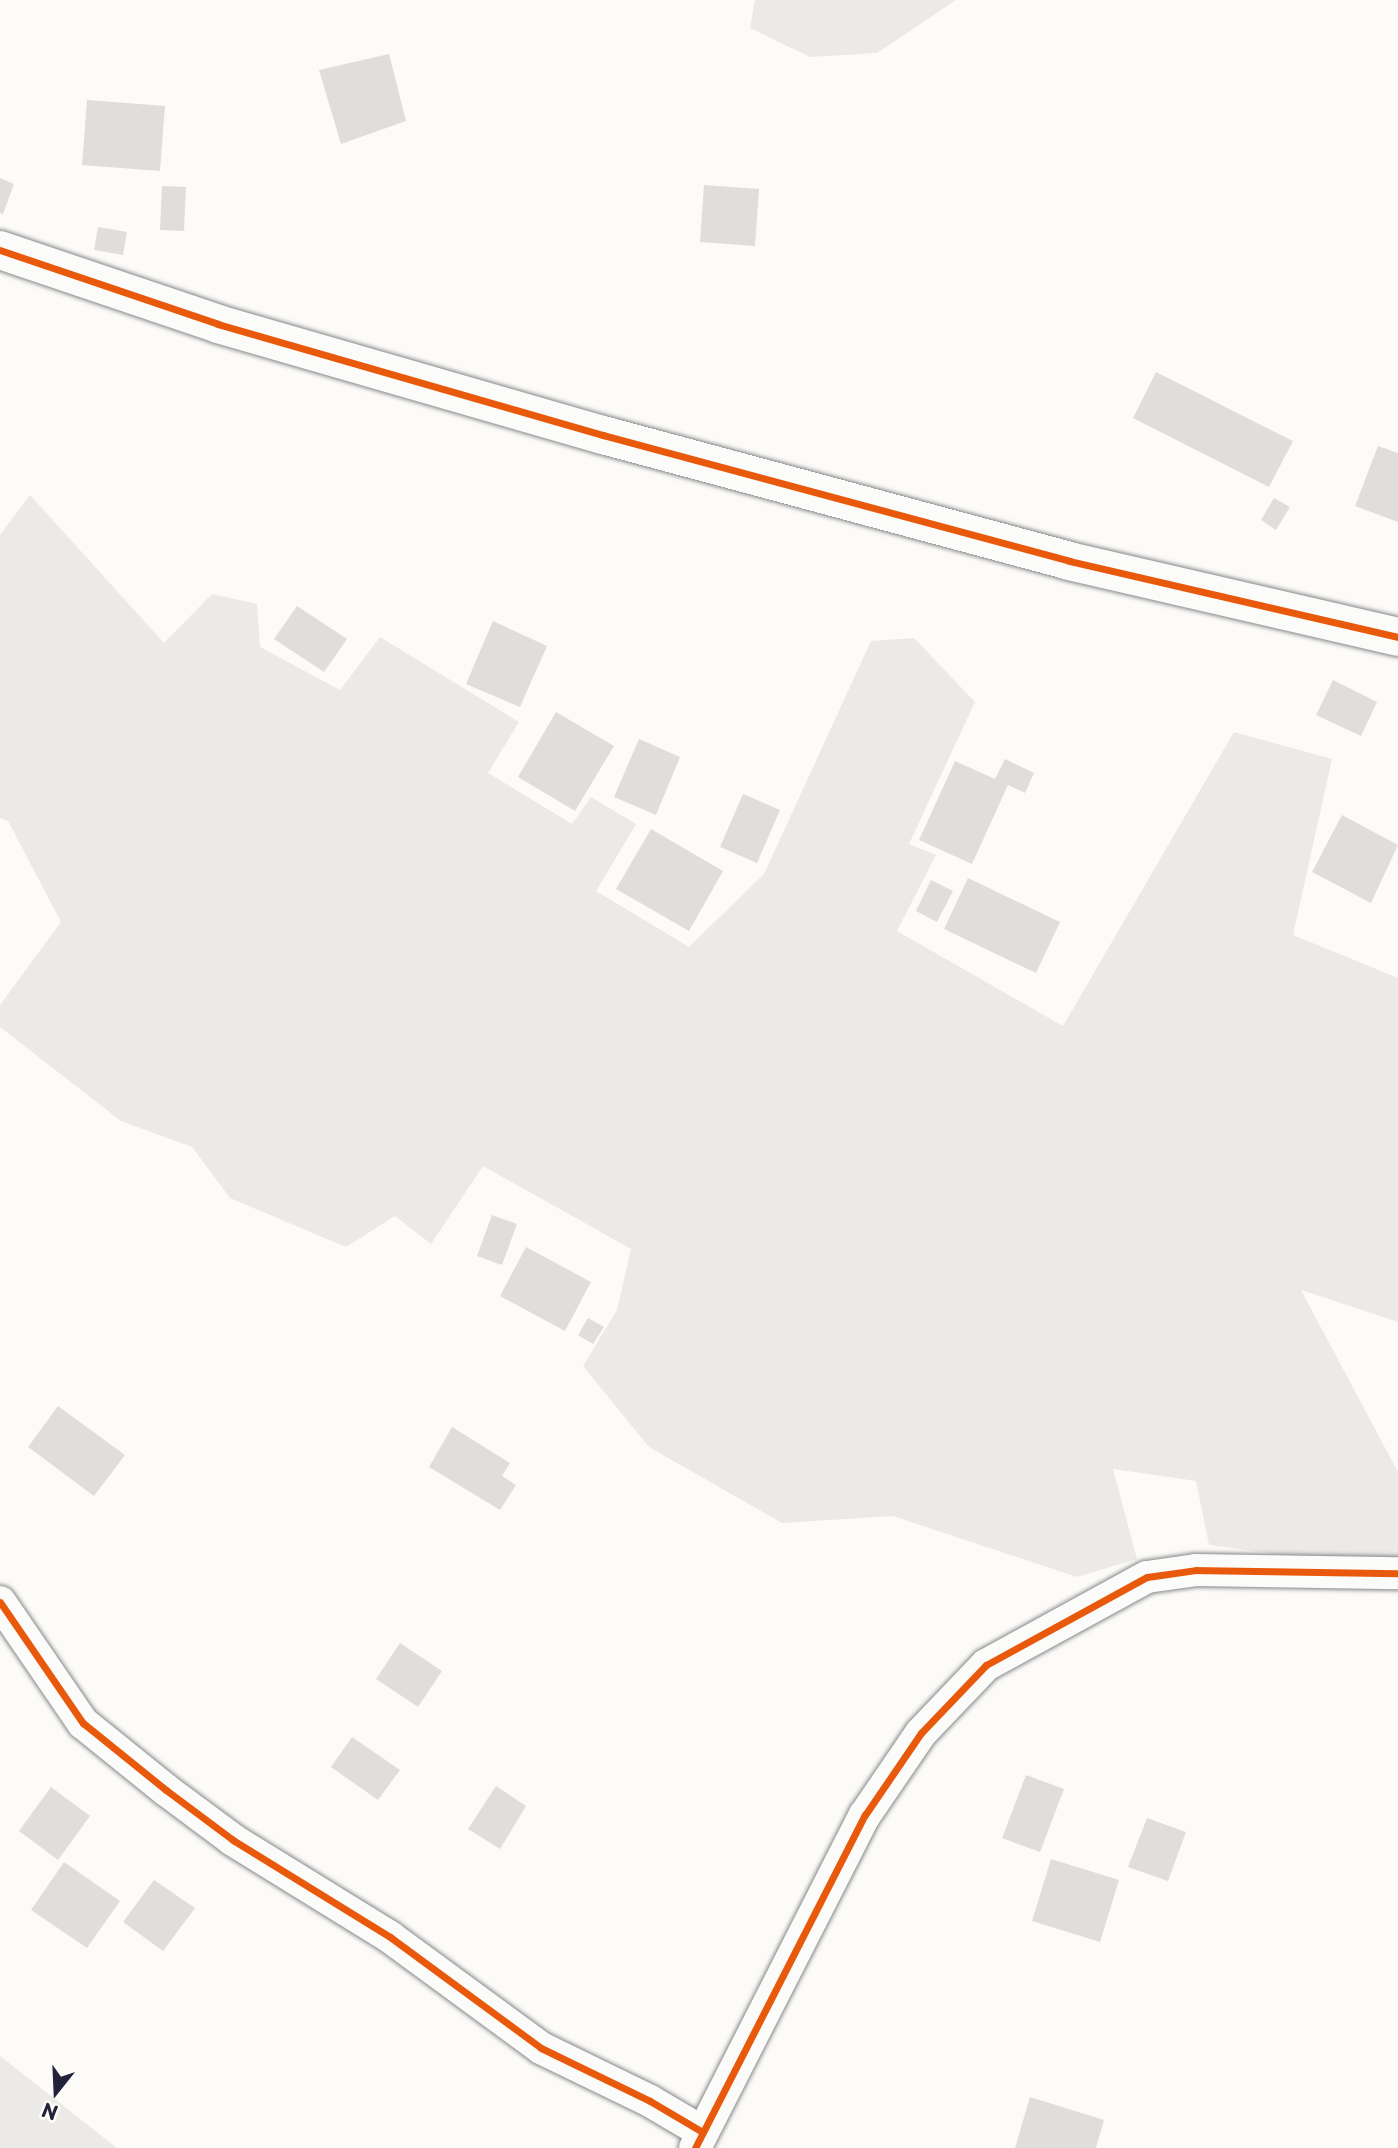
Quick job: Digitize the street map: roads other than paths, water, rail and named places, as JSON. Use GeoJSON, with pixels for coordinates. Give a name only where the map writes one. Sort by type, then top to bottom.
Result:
{"type":"FeatureCollection","features":[{"type":"Feature","properties":{"kind":"street"},"geometry":{"type":"LineString","coordinates":[[0,250],[218,324],[603,435],[1069,561],[1398,637]]}},
{"type":"Feature","properties":{"kind":"street"},"geometry":{"type":"LineString","coordinates":[[0,1602],[83,1723],[166,1790],[233,1840],[390,1937],[541,2048],[650,2101],[698,2140],[748,2050],[866,1815],[921,1733],[986,1665],[1147,1577],[1196,1570],[1398,1573]]}}]}
